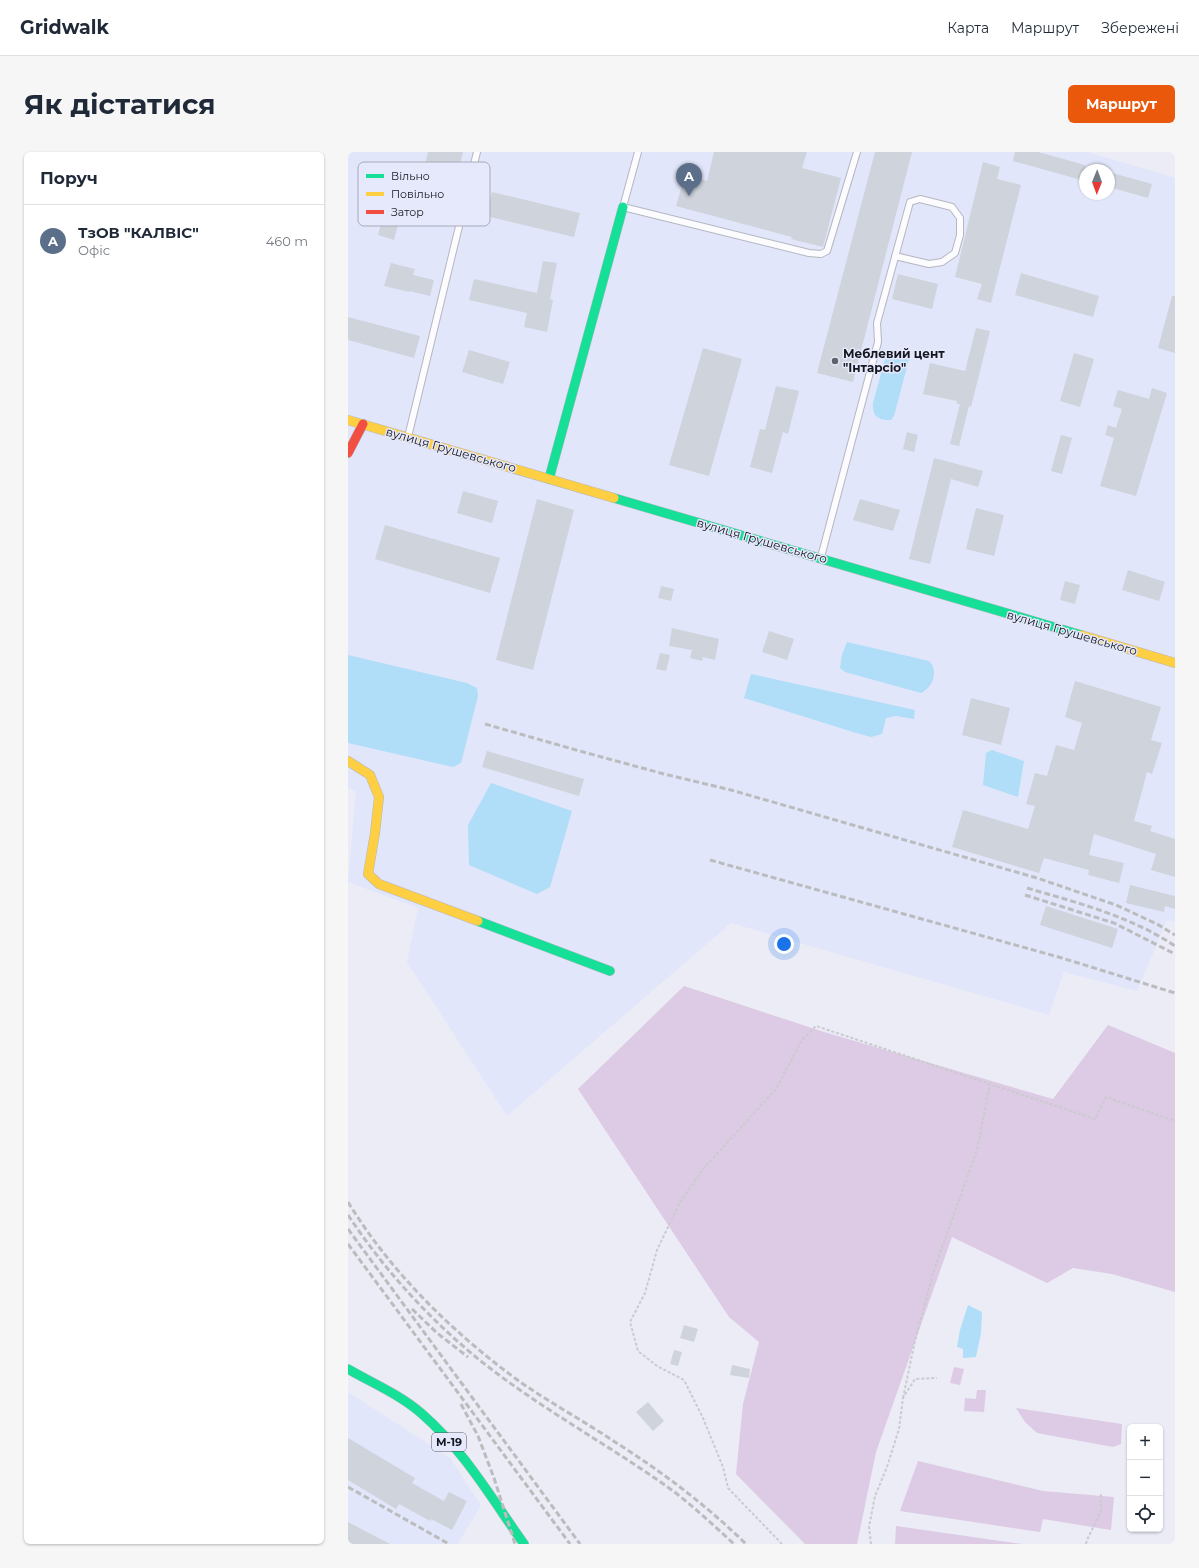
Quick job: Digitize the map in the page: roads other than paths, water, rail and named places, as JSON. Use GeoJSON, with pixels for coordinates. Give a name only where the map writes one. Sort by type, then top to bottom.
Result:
{"type":"FeatureCollection","features":[{"type":"Feature","properties":{"kind":"main road"},"geometry":{"type":"LineString","coordinates":[[549,479],[623,207]]}},
{"type":"Feature","properties":{"kind":"main road","name":"вулиця Грушевського"},"geometry":{"type":"LineString","coordinates":[[348,420],[1175,663]]}},
{"type":"Feature","properties":{"kind":"main road"},"geometry":{"type":"LineString","coordinates":[[348,453],[363,424]]}},
{"type":"Feature","properties":{"kind":"main road"},"geometry":{"type":"LineString","coordinates":[[348,761],[370,775],[379,797],[375,834],[368,874],[379,884],[610,971]]}},
{"type":"Feature","properties":{"kind":"main road","name":"М-19"},"geometry":{"type":"LineString","coordinates":[[348,1369],[420,1412],[444,1435],[468,1465],[524,1544]]}},
{"type":"Feature","properties":{"kind":"lane"},"geometry":{"type":"LineString","coordinates":[[475,162],[477,152]]}},
{"type":"Feature","properties":{"kind":"lane"},"geometry":{"type":"LineString","coordinates":[[638,152],[623,207],[809,253],[821,254],[827,251],[857,152]]}},
{"type":"Feature","properties":{"kind":"lane"},"geometry":{"type":"LineString","coordinates":[[821,558],[878,342],[877,323],[895,256],[910,202],[920,199],[952,207],[960,218],[960,235],[955,253],[942,262],[929,264],[895,256]]}},
{"type":"Feature","properties":{"kind":"lane"},"geometry":{"type":"LineString","coordinates":[[408,438],[459,226]]}},
{"type":"Feature","properties":{"kind":"water"},"geometry":{"type":"Polygon","coordinates":[[[892,350],[907,355],[909,359],[894,416],[891,420],[883,420],[875,414],[873,403],[887,352],[892,350]]]}},
{"type":"Feature","properties":{"kind":"water"},"geometry":{"type":"Polygon","coordinates":[[[847,642],[929,661],[934,669],[934,674],[929,687],[921,693],[845,672],[840,668],[842,655],[847,642]]]}},
{"type":"Feature","properties":{"kind":"water"},"geometry":{"type":"Polygon","coordinates":[[[348,655],[467,683],[477,688],[478,696],[461,763],[453,767],[348,743],[348,655]]]}},
{"type":"Feature","properties":{"kind":"water"},"geometry":{"type":"Polygon","coordinates":[[[751,674],[915,710],[914,719],[896,716],[886,718],[882,734],[871,737],[744,698],[751,674]]]}},
{"type":"Feature","properties":{"kind":"water"},"geometry":{"type":"Polygon","coordinates":[[[992,750],[1024,761],[1018,797],[983,785],[986,753],[992,750]]]}},
{"type":"Feature","properties":{"kind":"water"},"geometry":{"type":"Polygon","coordinates":[[[491,783],[572,811],[550,887],[537,894],[469,865],[468,825],[491,783]]]}},
{"type":"Feature","properties":{"kind":"water"},"geometry":{"type":"Polygon","coordinates":[[[968,1305],[982,1312],[981,1333],[976,1357],[963,1358],[963,1349],[957,1347],[960,1330],[968,1305]]]}},
{"type":"Feature","properties":{"kind":"railway"},"geometry":{"type":"LineString","coordinates":[[485,724],[664,774],[731,790],[1037,878],[1116,905],[1157,924],[1175,935]]}},
{"type":"Feature","properties":{"kind":"railway"},"geometry":{"type":"LineString","coordinates":[[710,860],[1062,958],[1175,993]]}},
{"type":"Feature","properties":{"kind":"railway"},"geometry":{"type":"LineString","coordinates":[[1027,888],[1122,918],[1140,926],[1175,946]]}},
{"type":"Feature","properties":{"kind":"railway"},"geometry":{"type":"LineString","coordinates":[[1025,895],[1114,923],[1175,954]]}},
{"type":"Feature","properties":{"kind":"railway"},"geometry":{"type":"LineString","coordinates":[[348,1202],[384,1254],[426,1302],[473,1345],[523,1384],[606,1436],[668,1478],[716,1516],[746,1544]]}},
{"type":"Feature","properties":{"kind":"railway"},"geometry":{"type":"LineString","coordinates":[[348,1215],[377,1256],[409,1294],[463,1346],[482,1362],[526,1394],[672,1490],[734,1544]]}},
{"type":"Feature","properties":{"kind":"railway"},"geometry":{"type":"LineString","coordinates":[[348,1229],[580,1544]]}},
{"type":"Feature","properties":{"kind":"railway"},"geometry":{"type":"LineString","coordinates":[[348,1244],[570,1544]]}},
{"type":"Feature","properties":{"kind":"railway"},"geometry":{"type":"LineString","coordinates":[[412,1309],[437,1333],[468,1357]]}},
{"type":"Feature","properties":{"kind":"railway"},"geometry":{"type":"LineString","coordinates":[[461,1404],[478,1436],[494,1478],[515,1544]]}},
{"type":"Feature","properties":{"kind":"railway"},"geometry":{"type":"LineString","coordinates":[[348,1487],[449,1544]]}},
{"type":"Feature","properties":{"kind":"place","name":"ТзОВ \"КАЛВІС\""},"geometry":{"type":"Point","coordinates":[689,196]}},
{"type":"Feature","properties":{"kind":"place","name":"Меблевий цент \"Інтарсіо\""},"geometry":{"type":"Point","coordinates":[835,361]}}]}
